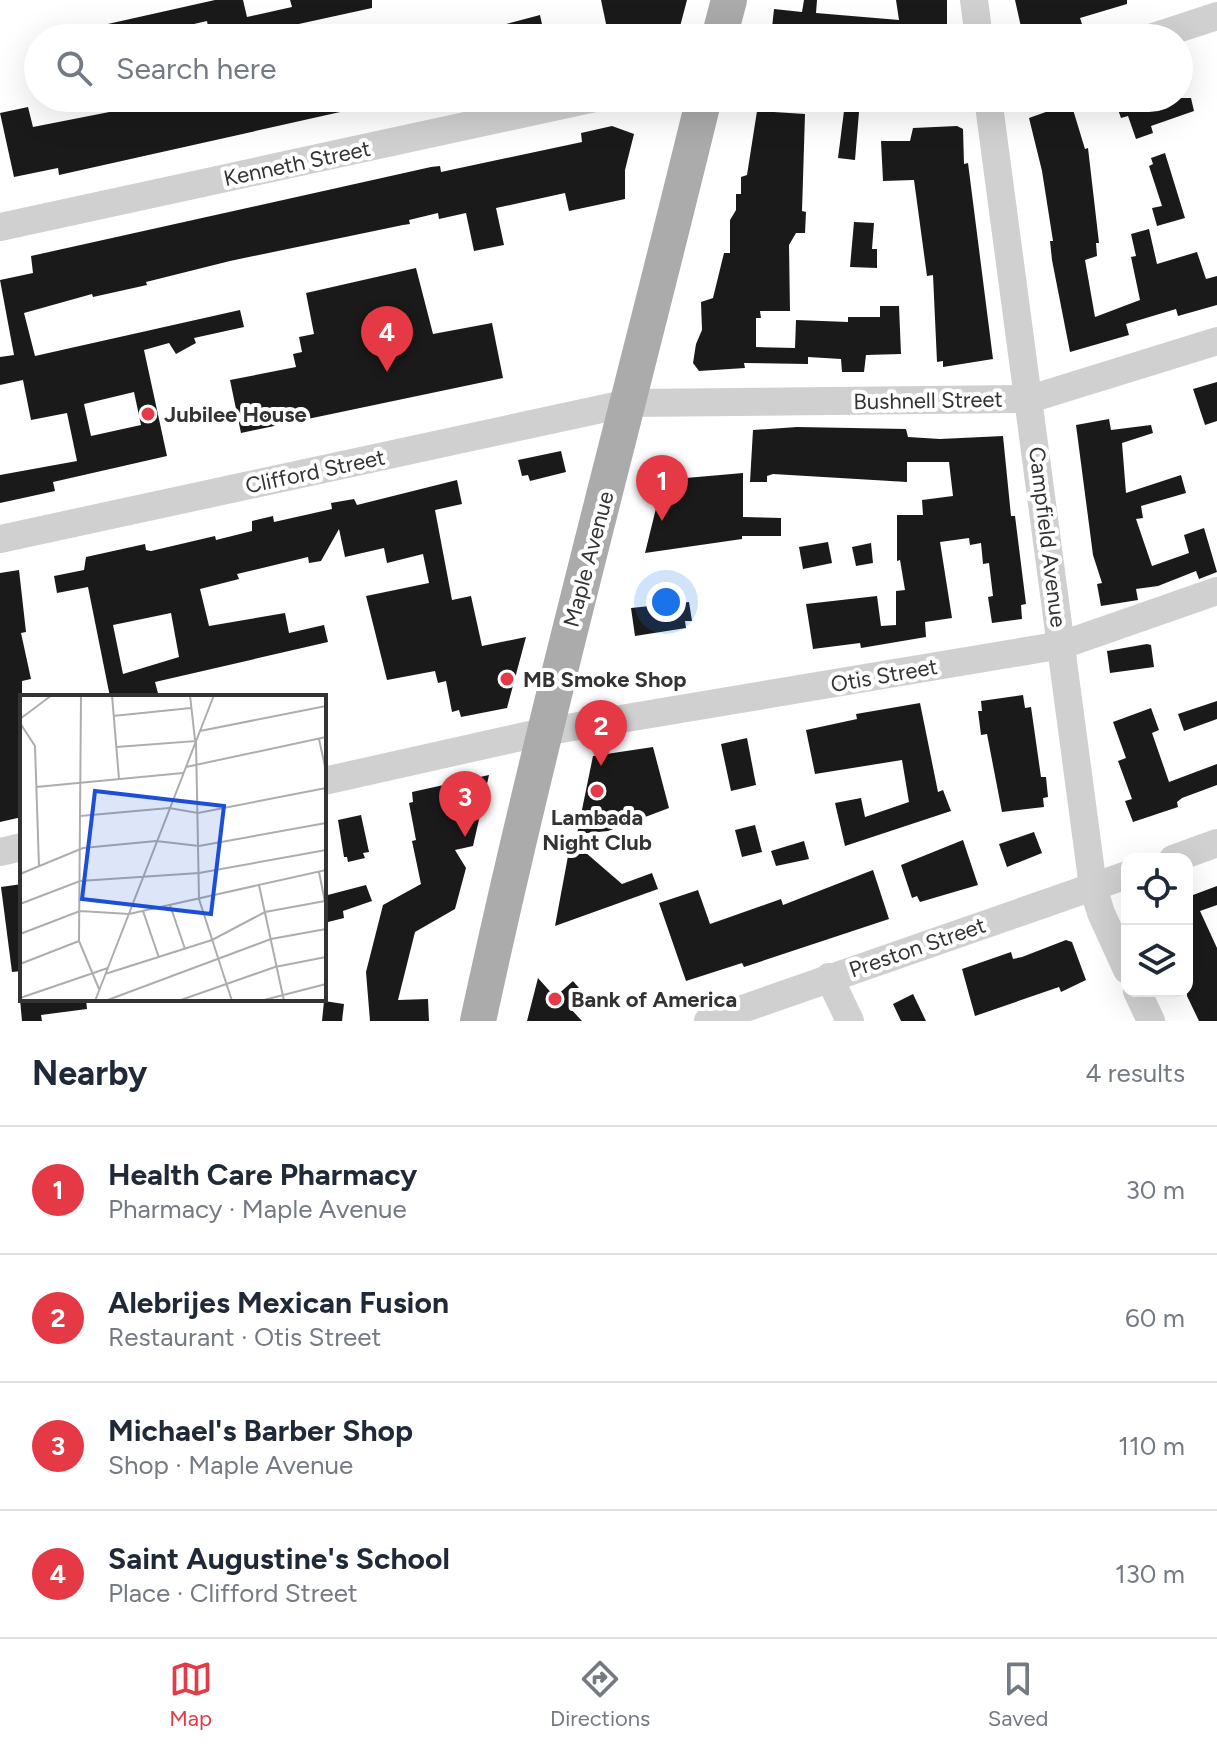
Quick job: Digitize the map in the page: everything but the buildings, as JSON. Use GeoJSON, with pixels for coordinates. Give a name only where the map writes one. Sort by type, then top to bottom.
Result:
{"type":"FeatureCollection","features":[{"type":"Feature","properties":{"kind":"main road"},"geometry":{"type":"LineString","coordinates":[[723,24],[729,0]]}},
{"type":"Feature","properties":{"kind":"main road","name":"Maple Avenue"},"geometry":{"type":"LineString","coordinates":[[478,1021],[543,732],[701,112]]}},
{"type":"Feature","properties":{"kind":"street"},"geometry":{"type":"LineString","coordinates":[[974,0],[977,24]]}},
{"type":"Feature","properties":{"kind":"street"},"geometry":{"type":"LineString","coordinates":[[1193,24],[1217,16]]}},
{"type":"Feature","properties":{"kind":"street","name":"Kenneth Street"},"geometry":{"type":"LineString","coordinates":[[0,227],[530,112]]}},
{"type":"Feature","properties":{"kind":"street","name":"Campfield Avenue"},"geometry":{"type":"LineString","coordinates":[[990,112],[1093,887],[1121,957]]}},
{"type":"Feature","properties":{"kind":"street","name":"Bushnell Street"},"geometry":{"type":"LineString","coordinates":[[629,403],[1030,399],[1217,341]]}},
{"type":"Feature","properties":{"kind":"street","name":"Clifford Street"},"geometry":{"type":"LineString","coordinates":[[0,539],[629,403]]}},
{"type":"Feature","properties":{"kind":"street","name":"Otis Street"},"geometry":{"type":"LineString","coordinates":[[326,781],[543,732],[1062,645],[1217,591]]}},
{"type":"Feature","properties":{"kind":"street"},"geometry":{"type":"LineString","coordinates":[[1190,853],[1217,843]]}},
{"type":"Feature","properties":{"kind":"street"},"geometry":{"type":"LineString","coordinates":[[0,852],[20,847]]}},
{"type":"Feature","properties":{"kind":"street","name":"Preston Street"},"geometry":{"type":"LineString","coordinates":[[708,1021],[1121,877]]}},
{"type":"Feature","properties":{"kind":"street"},"geometry":{"type":"LineString","coordinates":[[829,977],[850,1021]]}},
{"type":"Feature","properties":{"kind":"street"},"geometry":{"type":"LineString","coordinates":[[1140,997],[1151,1021]]}},
{"type":"Feature","properties":{"kind":"place","name":"Saint Augustine's School"},"geometry":{"type":"Point","coordinates":[387,372]}},
{"type":"Feature","properties":{"kind":"place","name":"Jubilee House"},"geometry":{"type":"Point","coordinates":[148,414]}},
{"type":"Feature","properties":{"kind":"place","name":"Health Care Pharmacy"},"geometry":{"type":"Point","coordinates":[662,521]}},
{"type":"Feature","properties":{"kind":"place","name":"MB Smoke Shop"},"geometry":{"type":"Point","coordinates":[507,679]}},
{"type":"Feature","properties":{"kind":"place","name":"Alebrijes Mexican Fusion"},"geometry":{"type":"Point","coordinates":[601,766]}},
{"type":"Feature","properties":{"kind":"place","name":"Lambada Night Club"},"geometry":{"type":"Point","coordinates":[597,791]}},
{"type":"Feature","properties":{"kind":"place","name":"Michael's Barber Shop"},"geometry":{"type":"Point","coordinates":[465,837]}},
{"type":"Feature","properties":{"kind":"place","name":"Bank of America"},"geometry":{"type":"Point","coordinates":[555,999]}}]}
